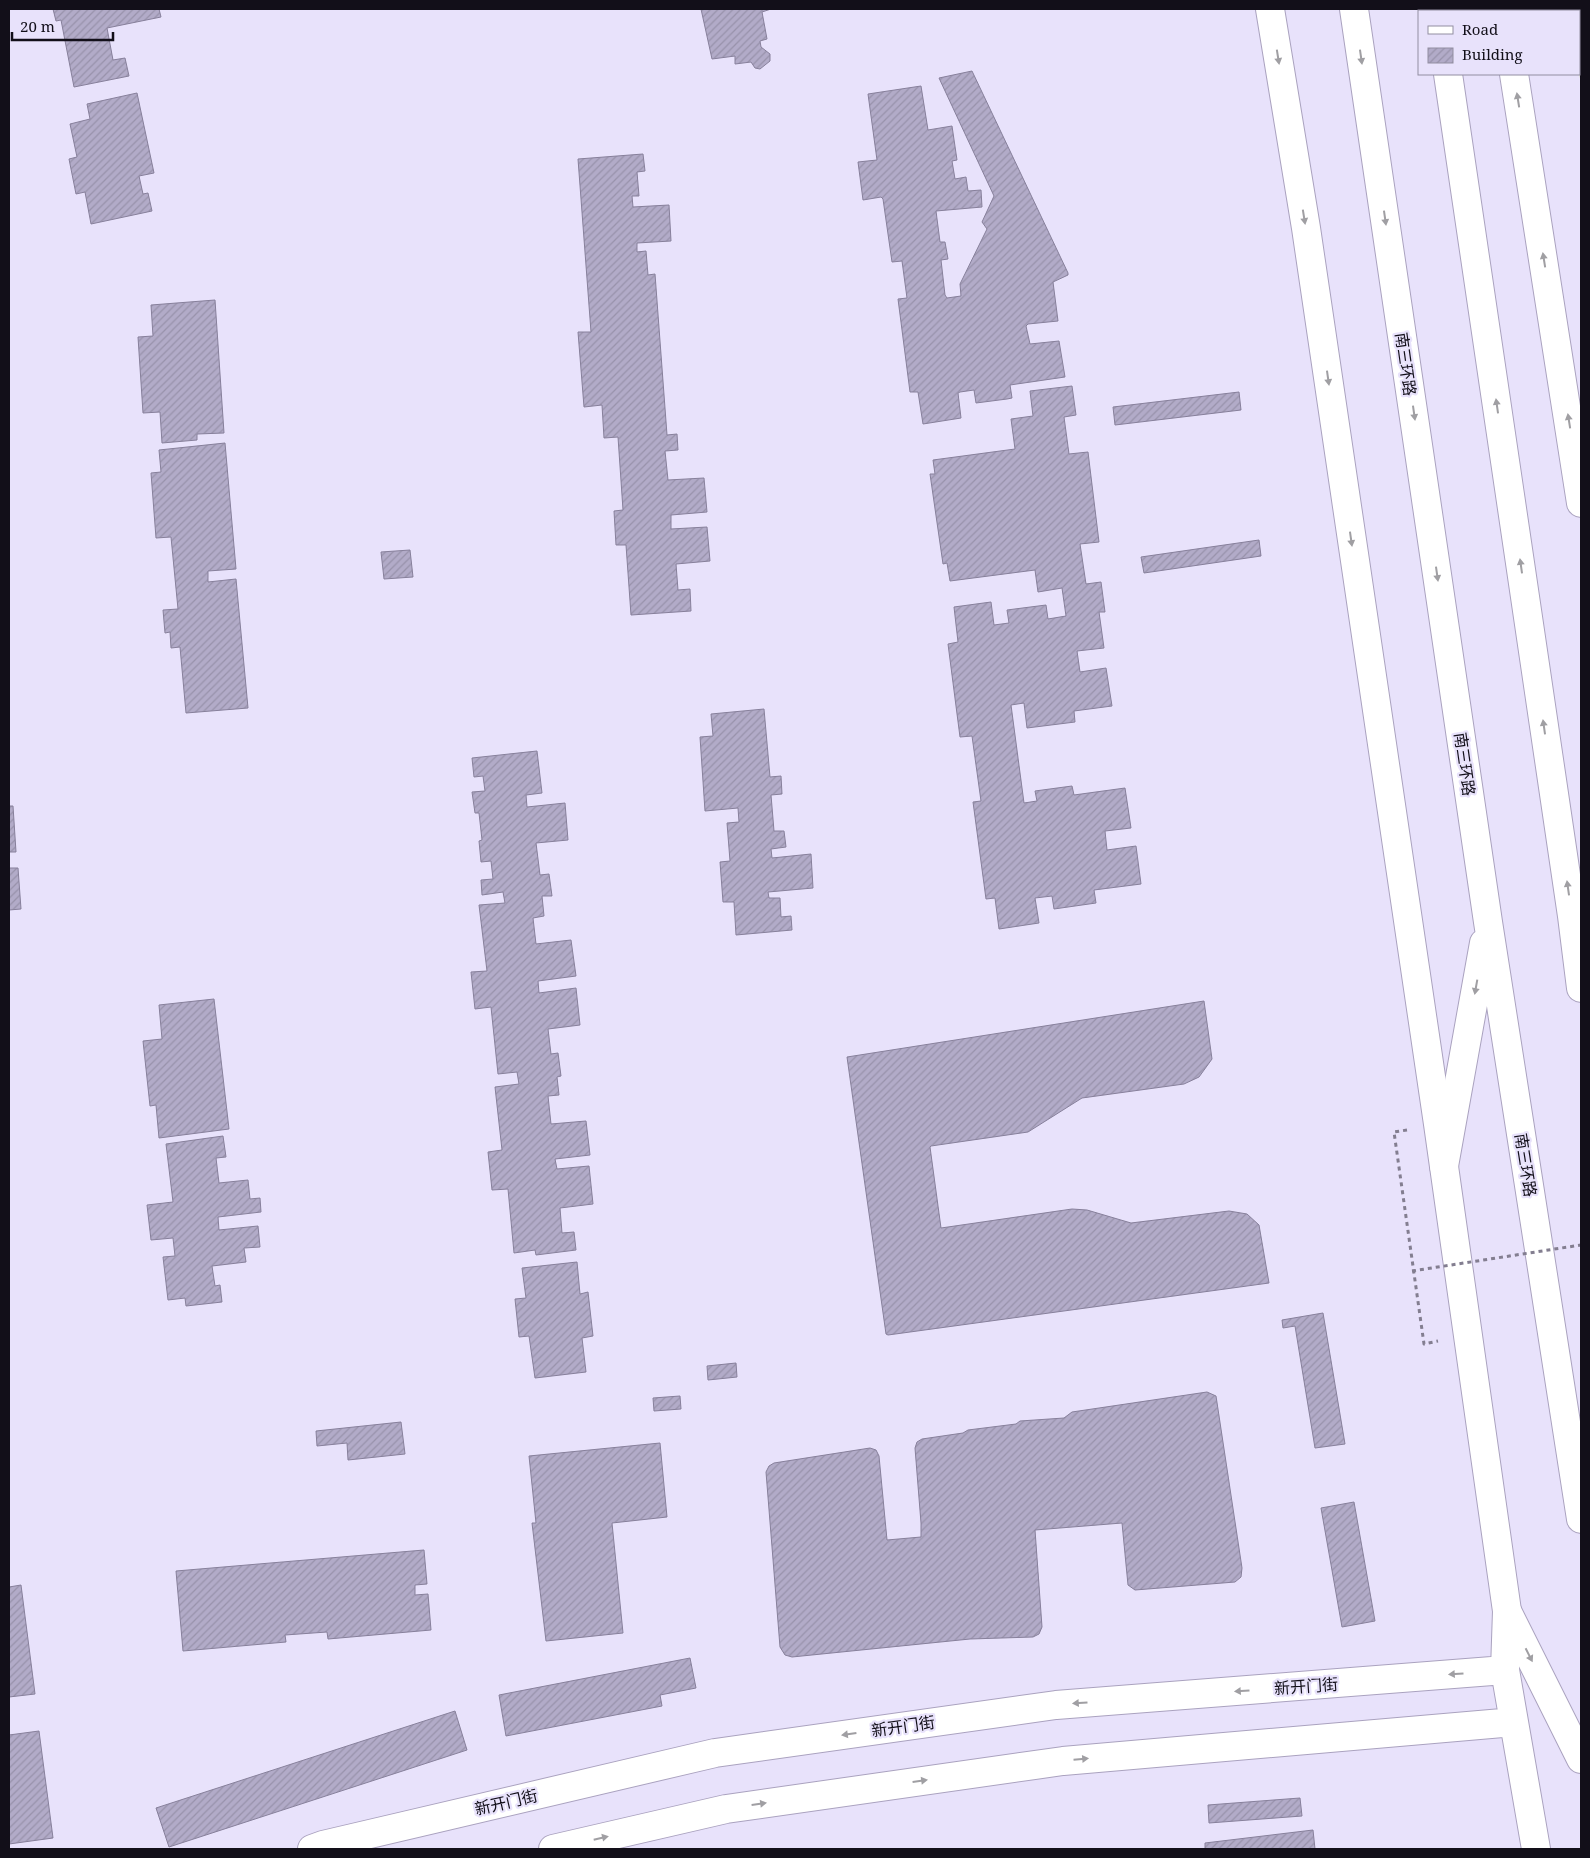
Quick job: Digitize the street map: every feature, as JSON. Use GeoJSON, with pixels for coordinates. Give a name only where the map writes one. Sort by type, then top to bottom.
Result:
{"type":"FeatureCollection","features":[{"type":"Feature","properties":{"kind":"main road"},"geometry":{"type":"LineString","coordinates":[[1270,9],[1307,238],[1444,1166],[1507,1611],[1504,1670],[1536,1849]]}},
{"type":"Feature","properties":{"kind":"main road","name":"南三环路"},"geometry":{"type":"LineString","coordinates":[[1354,9],[1488,922],[1581,1519]]}},
{"type":"Feature","properties":{"kind":"main road"},"geometry":{"type":"LineString","coordinates":[[1448,75],[1577,927],[1581,988]]}},
{"type":"Feature","properties":{"kind":"main road"},"geometry":{"type":"LineString","coordinates":[[1514,75],[1581,503]]}},
{"type":"Feature","properties":{"kind":"main road"},"geometry":{"type":"LineString","coordinates":[[1444,1166],[1488,922]]}},
{"type":"Feature","properties":{"kind":"main road"},"geometry":{"type":"LineString","coordinates":[[1507,1611],[1581,1759]]}},
{"type":"Feature","properties":{"kind":"main road","name":"新开门街"},"geometry":{"type":"LineString","coordinates":[[312,1849],[716,1753],[1056,1705],[1504,1670]]}},
{"type":"Feature","properties":{"kind":"main road"},"geometry":{"type":"LineString","coordinates":[[553,1849],[726,1809],[1062,1761],[1514,1722]]}},
{"type":"Feature","properties":{"kind":"path"},"geometry":{"type":"LineString","coordinates":[[1394,1132],[1412,1271],[1424,1344]]}},
{"type":"Feature","properties":{"kind":"path"},"geometry":{"type":"LineString","coordinates":[[1412,1271],[1581,1245]]}},
{"type":"Feature","properties":{"kind":"green space"},"geometry":{"type":"Polygon","coordinates":[[[1581,9],[1581,84],[1579,75],[1580,10],[1565,10],[1581,9]]]}},
{"type":"Feature","properties":{"kind":"building"},"geometry":{"type":"Polygon","coordinates":[[[53,9],[159,9],[161,17],[107,28],[113,60],[125,58],[129,76],[74,87],[61,20],[56,21],[53,9]]]}},
{"type":"Feature","properties":{"kind":"building"},"geometry":{"type":"Polygon","coordinates":[[[701,9],[771,9],[762,12],[767,39],[760,41],[761,47],[770,54],[770,61],[760,69],[755,68],[751,62],[735,64],[735,56],[712,59],[701,9]]]}},
{"type":"Feature","properties":{"kind":"building"},"geometry":{"type":"Polygon","coordinates":[[[972,71],[1068,273],[1068,275],[1053,282],[1058,321],[1028,324],[1026,326],[1030,344],[1059,341],[1065,377],[1010,385],[1012,398],[1007,399],[976,403],[974,390],[960,392],[958,393],[961,418],[923,424],[918,392],[910,392],[898,299],[907,298],[902,261],[892,262],[883,199],[881,197],[863,200],[858,162],[877,160],[868,94],[921,86],[928,130],[952,126],[957,160],[952,161],[955,179],[966,177],[968,191],[981,190],[982,207],[936,211],[940,242],[945,242],[948,259],[941,260],[945,295],[947,298],[961,296],[960,284],[987,229],[982,222],[994,196],[939,78],[972,71]]]}},
{"type":"Feature","properties":{"kind":"building"},"geometry":{"type":"Polygon","coordinates":[[[137,93],[154,173],[139,176],[143,194],[148,193],[152,211],[91,224],[85,192],[76,194],[69,159],[77,157],[70,124],[90,119],[87,104],[137,93]]]}},
{"type":"Feature","properties":{"kind":"building"},"geometry":{"type":"Polygon","coordinates":[[[643,154],[645,171],[637,172],[639,196],[632,196],[633,207],[669,205],[671,241],[637,243],[637,252],[646,251],[648,275],[655,274],[667,435],[677,434],[678,450],[665,451],[668,480],[704,478],[707,512],[671,515],[671,529],[707,527],[710,561],[676,564],[678,590],[690,589],[691,611],[631,615],[626,545],[616,545],[614,511],[623,510],[618,437],[604,438],[602,405],[584,407],[578,332],[591,332],[578,159],[643,154]]]}},
{"type":"Feature","properties":{"kind":"building"},"geometry":{"type":"Polygon","coordinates":[[[215,300],[224,433],[197,434],[197,440],[162,443],[160,412],[143,413],[138,337],[153,336],[151,305],[215,300]]]}},
{"type":"Feature","properties":{"kind":"building"},"geometry":{"type":"Polygon","coordinates":[[[1072,386],[1076,415],[1064,417],[1069,454],[1088,452],[1099,542],[1080,544],[1086,584],[1101,582],[1105,612],[1099,612],[1104,648],[1077,651],[1080,672],[1106,668],[1112,706],[1074,711],[1075,722],[1027,728],[1024,703],[1011,705],[1024,803],[1037,801],[1035,791],[1072,786],[1074,795],[1125,788],[1131,828],[1105,831],[1107,850],[1136,846],[1141,884],[1094,890],[1096,903],[1054,909],[1052,896],[1035,898],[1039,923],[999,929],[995,898],[986,899],[973,802],[981,801],[972,736],[960,737],[948,644],[958,642],[954,607],[991,602],[994,625],[1009,623],[1007,610],[1046,605],[1048,619],[1066,616],[1062,588],[1038,592],[1035,570],[950,581],[947,563],[943,564],[930,474],[935,474],[933,460],[1015,449],[1011,419],[1033,416],[1030,391],[1072,386]]]}},
{"type":"Feature","properties":{"kind":"building"},"geometry":{"type":"Polygon","coordinates":[[[1239,392],[1241,410],[1115,425],[1113,407],[1239,392]]]}},
{"type":"Feature","properties":{"kind":"building"},"geometry":{"type":"Polygon","coordinates":[[[225,443],[236,569],[208,571],[208,582],[236,579],[248,708],[186,713],[180,647],[171,648],[170,632],[165,633],[163,610],[178,609],[171,537],[156,538],[151,473],[161,472],[159,450],[225,443]]]}},
{"type":"Feature","properties":{"kind":"building"},"geometry":{"type":"Polygon","coordinates":[[[1259,540],[1261,556],[1144,573],[1141,557],[1259,540]]]}},
{"type":"Feature","properties":{"kind":"building"},"geometry":{"type":"Polygon","coordinates":[[[410,550],[413,577],[384,579],[381,552],[410,550]]]}},
{"type":"Feature","properties":{"kind":"building"},"geometry":{"type":"Polygon","coordinates":[[[764,709],[770,777],[781,776],[782,794],[771,795],[774,831],[784,831],[786,847],[771,849],[772,858],[811,854],[813,888],[768,892],[769,898],[780,898],[781,917],[791,916],[792,930],[736,935],[734,902],[723,902],[720,862],[730,861],[727,823],[739,822],[738,808],[705,811],[700,737],[713,736],[711,714],[764,709]]]}},
{"type":"Feature","properties":{"kind":"building"},"geometry":{"type":"Polygon","coordinates":[[[537,751],[542,793],[526,795],[527,807],[565,803],[568,840],[536,843],[540,875],[549,874],[552,896],[542,896],[544,916],[533,918],[536,944],[571,940],[576,976],[538,981],[539,993],[576,988],[580,1025],[548,1029],[551,1054],[558,1053],[561,1076],[557,1077],[559,1095],[548,1096],[551,1124],[586,1121],[590,1155],[555,1159],[557,1169],[589,1166],[593,1204],[560,1208],[562,1233],[574,1232],[576,1250],[536,1255],[535,1250],[514,1253],[508,1189],[492,1190],[488,1152],[502,1150],[495,1087],[519,1084],[517,1072],[498,1074],[491,1007],[475,1009],[471,972],[487,971],[479,905],[505,903],[503,892],[482,895],[481,880],[493,879],[491,861],[481,862],[479,841],[482,840],[479,813],[475,813],[472,792],[485,791],[483,776],[474,777],[472,758],[537,751]]]}},
{"type":"Feature","properties":{"kind":"building"},"geometry":{"type":"Polygon","coordinates":[[[9,806],[13,806],[16,852],[9,852],[9,806]]]}},
{"type":"Feature","properties":{"kind":"building"},"geometry":{"type":"Polygon","coordinates":[[[9,868],[18,868],[21,909],[9,910],[9,868]]]}},
{"type":"Feature","properties":{"kind":"building"},"geometry":{"type":"Polygon","coordinates":[[[214,999],[229,1129],[159,1138],[156,1105],[150,1106],[143,1041],[162,1039],[159,1005],[214,999]]]}},
{"type":"Feature","properties":{"kind":"building"},"geometry":{"type":"Polygon","coordinates":[[[1204,1001],[1212,1059],[1199,1077],[1184,1084],[1082,1098],[1028,1132],[931,1146],[941,1228],[1072,1209],[1087,1210],[1131,1223],[1229,1211],[1247,1214],[1259,1225],[1269,1283],[886,1334],[847,1057],[1204,1001]]]}},
{"type":"Feature","properties":{"kind":"building"},"geometry":{"type":"Polygon","coordinates":[[[223,1136],[226,1157],[216,1158],[219,1183],[248,1180],[250,1199],[260,1198],[261,1212],[218,1217],[219,1230],[258,1226],[260,1247],[244,1248],[246,1262],[212,1266],[215,1286],[220,1285],[222,1302],[186,1306],[185,1298],[168,1300],[163,1257],[175,1256],[173,1238],[151,1240],[147,1205],[173,1202],[166,1144],[223,1136]]]}},
{"type":"Feature","properties":{"kind":"building"},"geometry":{"type":"Polygon","coordinates":[[[577,1262],[580,1294],[588,1292],[593,1336],[582,1338],[586,1372],[535,1378],[529,1336],[519,1337],[515,1299],[526,1298],[522,1268],[577,1262]]]}},
{"type":"Feature","properties":{"kind":"building"},"geometry":{"type":"Polygon","coordinates":[[[1323,1313],[1345,1444],[1315,1448],[1295,1326],[1283,1328],[1282,1320],[1323,1313]]]}},
{"type":"Feature","properties":{"kind":"building"},"geometry":{"type":"Polygon","coordinates":[[[736,1363],[737,1377],[708,1380],[707,1366],[736,1363]]]}},
{"type":"Feature","properties":{"kind":"building"},"geometry":{"type":"Polygon","coordinates":[[[1207,1392],[1216,1396],[1242,1568],[1241,1577],[1235,1582],[1135,1590],[1128,1585],[1122,1523],[1035,1530],[1042,1627],[1039,1634],[1033,1637],[970,1639],[792,1657],[785,1655],[780,1647],[766,1472],[769,1466],[774,1463],[870,1448],[876,1450],[879,1456],[887,1540],[921,1537],[915,1448],[917,1442],[922,1439],[963,1433],[968,1430],[1016,1424],[1020,1421],[1064,1418],[1072,1412],[1207,1392]]]}},
{"type":"Feature","properties":{"kind":"building"},"geometry":{"type":"Polygon","coordinates":[[[680,1396],[681,1409],[654,1411],[653,1398],[680,1396]]]}},
{"type":"Feature","properties":{"kind":"building"},"geometry":{"type":"Polygon","coordinates":[[[401,1422],[405,1454],[348,1460],[347,1443],[317,1446],[316,1431],[401,1422]]]}},
{"type":"Feature","properties":{"kind":"building"},"geometry":{"type":"Polygon","coordinates":[[[660,1443],[667,1517],[612,1523],[623,1633],[546,1641],[532,1523],[536,1523],[529,1456],[660,1443]]]}},
{"type":"Feature","properties":{"kind":"building"},"geometry":{"type":"Polygon","coordinates":[[[1354,1502],[1375,1621],[1342,1627],[1321,1508],[1354,1502]]]}},
{"type":"Feature","properties":{"kind":"building"},"geometry":{"type":"Polygon","coordinates":[[[424,1550],[427,1584],[415,1585],[415,1595],[428,1594],[431,1630],[328,1639],[327,1632],[285,1635],[286,1642],[183,1651],[176,1571],[424,1550]]]}},
{"type":"Feature","properties":{"kind":"building"},"geometry":{"type":"Polygon","coordinates":[[[21,1585],[35,1694],[9,1697],[9,1587],[21,1585]]]}},
{"type":"Feature","properties":{"kind":"building"},"geometry":{"type":"Polygon","coordinates":[[[690,1658],[696,1688],[660,1695],[662,1706],[506,1736],[499,1695],[690,1658]]]}},
{"type":"Feature","properties":{"kind":"building"},"geometry":{"type":"Polygon","coordinates":[[[455,1711],[467,1750],[169,1847],[156,1808],[455,1711]]]}},
{"type":"Feature","properties":{"kind":"building"},"geometry":{"type":"Polygon","coordinates":[[[39,1731],[53,1838],[9,1844],[9,1735],[39,1731]]]}},
{"type":"Feature","properties":{"kind":"building"},"geometry":{"type":"Polygon","coordinates":[[[1300,1798],[1302,1816],[1209,1823],[1208,1805],[1300,1798]]]}},
{"type":"Feature","properties":{"kind":"building"},"geometry":{"type":"Polygon","coordinates":[[[1313,1830],[1315,1849],[1205,1849],[1205,1843],[1313,1830]]]}}]}
